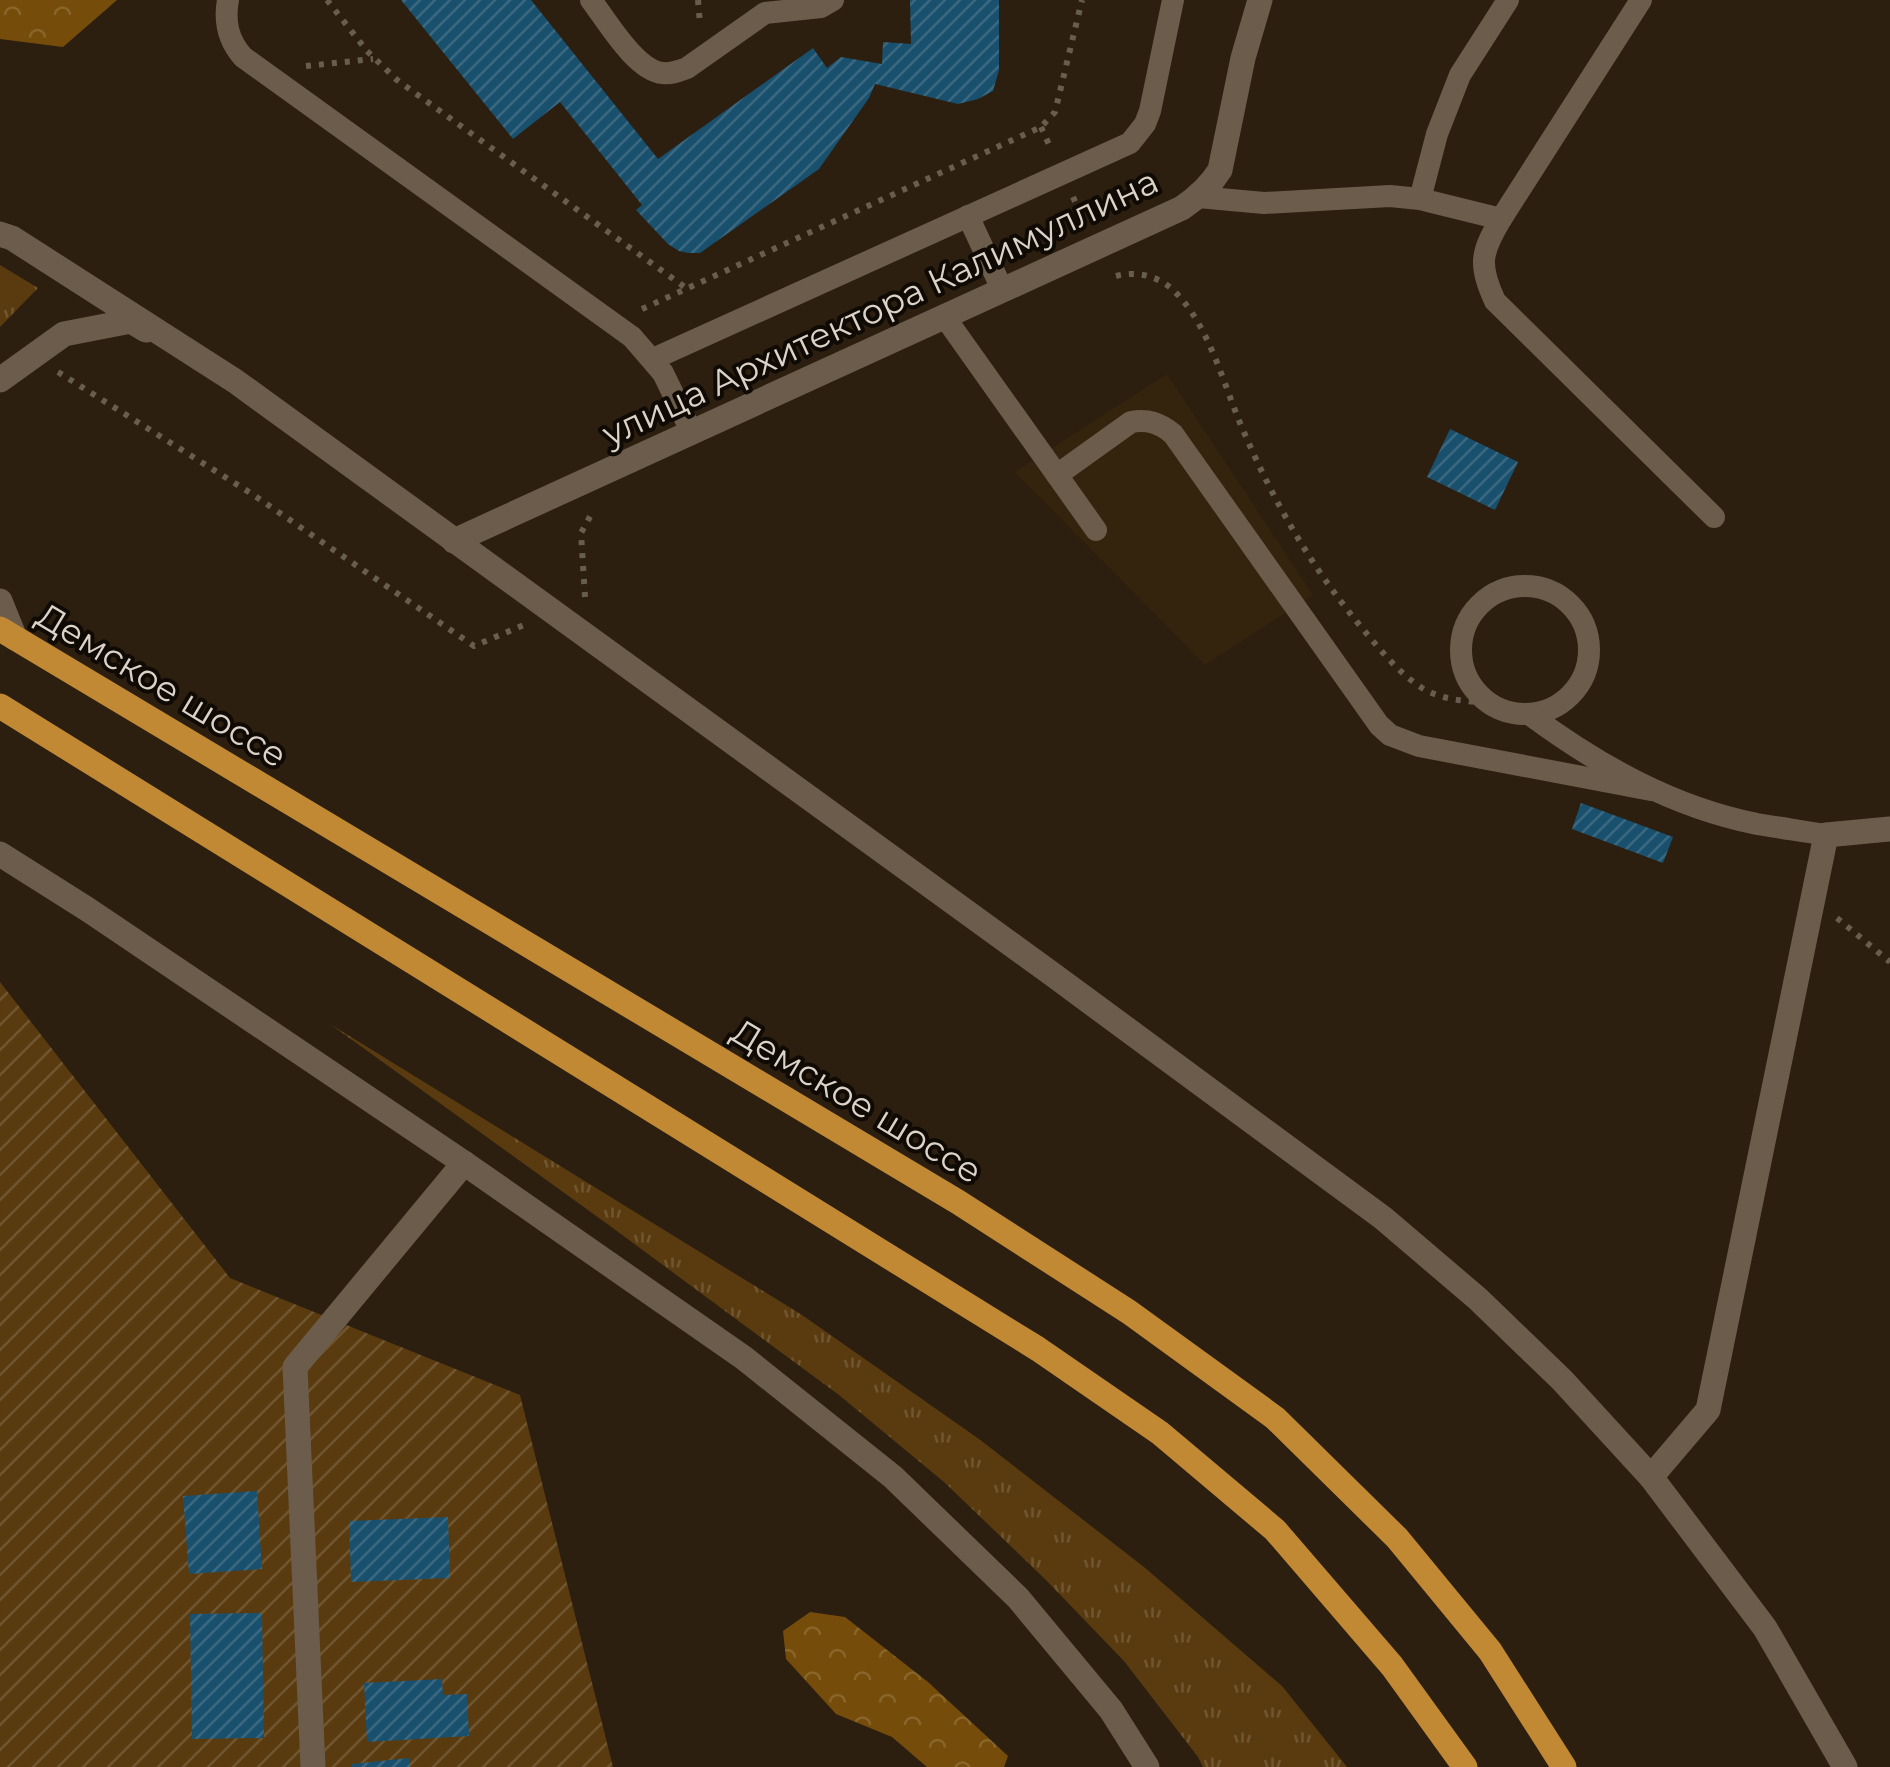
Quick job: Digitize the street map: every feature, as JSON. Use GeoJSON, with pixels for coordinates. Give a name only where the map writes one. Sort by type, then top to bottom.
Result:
{"type":"FeatureCollection","features":[{"type":"Feature","properties":{"kind":"main road","name":"Демское шоссе"},"geometry":{"type":"LineString","coordinates":[[8,634],[958,1202],[1129,1312],[1275,1418],[1397,1538],[1490,1650],[1564,1767]]}},
{"type":"Feature","properties":{"kind":"main road"},"geometry":{"type":"LineString","coordinates":[[0,706],[1021,1338],[1160,1433],[1275,1530],[1392,1666],[1465,1767]]}},
{"type":"Feature","properties":{"kind":"street","name":"улица Архитектора Калимуллина"},"geometry":{"type":"LineString","coordinates":[[454,540],[1182,208],[1211,184],[1220,170],[1243,58],[1260,0]]}},
{"type":"Feature","properties":{"kind":"street"},"geometry":{"type":"LineString","coordinates":[[0,234],[235,381],[1383,1218],[1478,1298],[1652,1476],[1765,1628],[1845,1767]]}},
{"type":"Feature","properties":{"kind":"street"},"geometry":{"type":"LineString","coordinates":[[0,380],[64,334],[131,322],[235,381]]}},
{"type":"Feature","properties":{"kind":"street"},"geometry":{"type":"LineString","coordinates":[[0,602],[8,634]]}},
{"type":"Feature","properties":{"kind":"street"},"geometry":{"type":"LineString","coordinates":[[1652,1476],[1708,1410],[1826,835],[1890,830]]}},
{"type":"Feature","properties":{"kind":"street"},"geometry":{"type":"LineString","coordinates":[[0,854],[464,1163],[744,1358],[893,1477],[1018,1598],[1111,1710],[1147,1767]]}},
{"type":"Feature","properties":{"kind":"street"},"geometry":{"type":"LineString","coordinates":[[314,1767],[294,1366],[464,1163]]}},
{"type":"Feature","properties":{"kind":"lane"},"geometry":{"type":"LineString","coordinates":[[228,0],[226,16],[231,40],[243,58],[642,346],[670,384],[692,431]]}},
{"type":"Feature","properties":{"kind":"lane"},"geometry":{"type":"LineString","coordinates":[[591,0],[638,61],[663,74],[686,68],[765,13],[821,7],[833,0]]}},
{"type":"Feature","properties":{"kind":"lane"},"geometry":{"type":"LineString","coordinates":[[653,359],[1130,143],[1150,112],[1174,0]]}},
{"type":"Feature","properties":{"kind":"lane"},"geometry":{"type":"LineString","coordinates":[[1420,198],[1437,134],[1460,74],[1508,0]]}},
{"type":"Feature","properties":{"kind":"lane"},"geometry":{"type":"LineString","coordinates":[[1641,0],[1486,243],[1483,266],[1495,302],[1714,517]]}},
{"type":"Feature","properties":{"kind":"lane"},"geometry":{"type":"LineString","coordinates":[[1198,197],[1264,202],[1420,198],[1502,219]]}},
{"type":"Feature","properties":{"kind":"lane"},"geometry":{"type":"LineString","coordinates":[[968,216],[1002,289]]}},
{"type":"Feature","properties":{"kind":"lane"},"geometry":{"type":"LineString","coordinates":[[944,316],[1096,530]]}},
{"type":"Feature","properties":{"kind":"lane"},"geometry":{"type":"LineString","coordinates":[[1057,475],[1131,422],[1142,420],[1164,426],[1390,735],[1419,746],[1652,790]]}},
{"type":"Feature","properties":{"kind":"lane"},"geometry":{"type":"LineString","coordinates":[[1528,714],[1549,709],[1568,698],[1581,682],[1588,662],[1589,640],[1582,620],[1570,604],[1552,591],[1532,586],[1510,587],[1490,594],[1475,608],[1464,627],[1460,648],[1463,669],[1473,688],[1488,703],[1508,712],[1528,714],[1571,746],[1652,790],[1756,824],[1826,835]]}},
{"type":"Feature","properties":{"kind":"path"},"geometry":{"type":"LineString","coordinates":[[327,0],[374,58],[408,89],[687,289]]}},
{"type":"Feature","properties":{"kind":"path"},"geometry":{"type":"LineString","coordinates":[[613,322],[1042,127],[1054,112],[1082,0]]}},
{"type":"Feature","properties":{"kind":"path"},"geometry":{"type":"LineString","coordinates":[[261,70],[374,58]]}},
{"type":"Feature","properties":{"kind":"path"},"geometry":{"type":"LineString","coordinates":[[26,361],[51,367],[252,494],[474,646],[552,612]]}},
{"type":"Feature","properties":{"kind":"path"},"geometry":{"type":"LineString","coordinates":[[1813,898],[1890,962]]}},
{"type":"Feature","properties":{"kind":"shaded area"},"geometry":{"type":"Polygon","coordinates":[[[1167,374],[1313,595],[1205,665],[1015,472],[1167,374]]]}},
{"type":"Feature","properties":{"kind":"green space"},"geometry":{"type":"Polygon","coordinates":[[[0,0],[117,0],[63,47],[0,39],[0,0]]]}},
{"type":"Feature","properties":{"kind":"green space"},"geometry":{"type":"Polygon","coordinates":[[[0,265],[38,288],[0,327],[0,265]]]}},
{"type":"Feature","properties":{"kind":"green space"},"geometry":{"type":"Polygon","coordinates":[[[0,982],[230,1278],[520,1395],[613,1767],[0,1767],[0,982]]]}},
{"type":"Feature","properties":{"kind":"green space"},"geometry":{"type":"Polygon","coordinates":[[[330,1024],[802,1315],[979,1439],[1144,1567],[1282,1686],[1347,1767],[1203,1767],[1124,1661],[944,1482],[839,1395],[330,1024]]]}},
{"type":"Feature","properties":{"kind":"green space"},"geometry":{"type":"Polygon","coordinates":[[[810,1612],[845,1617],[928,1682],[1008,1756],[1004,1767],[927,1767],[892,1737],[836,1714],[786,1659],[783,1631],[810,1612]]]}},
{"type":"Feature","properties":{"kind":"building"},"geometry":{"type":"Polygon","coordinates":[[[401,0],[531,0],[658,159],[813,48],[827,68],[841,57],[882,64],[883,42],[911,44],[910,0],[999,0],[999,70],[993,91],[958,104],[875,84],[819,169],[700,253],[688,253],[668,244],[636,210],[642,205],[560,102],[513,139],[401,0]]]}},
{"type":"Feature","properties":{"kind":"building"},"geometry":{"type":"Polygon","coordinates":[[[1450,429],[1518,462],[1495,510],[1427,477],[1450,429]]]}},
{"type":"Feature","properties":{"kind":"building"},"geometry":{"type":"Polygon","coordinates":[[[1581,803],[1673,837],[1663,863],[1572,829],[1581,803]]]}},
{"type":"Feature","properties":{"kind":"building"},"geometry":{"type":"Polygon","coordinates":[[[257,1491],[262,1569],[189,1574],[183,1496],[257,1491]]]}},
{"type":"Feature","properties":{"kind":"building"},"geometry":{"type":"Polygon","coordinates":[[[448,1517],[450,1578],[351,1582],[349,1521],[448,1517]]]}},
{"type":"Feature","properties":{"kind":"building"},"geometry":{"type":"Polygon","coordinates":[[[262,1613],[264,1738],[192,1739],[190,1614],[262,1613]]]}},
{"type":"Feature","properties":{"kind":"building"},"geometry":{"type":"Polygon","coordinates":[[[442,1679],[443,1695],[467,1694],[469,1736],[367,1742],[364,1683],[442,1679]]]}},
{"type":"Feature","properties":{"kind":"building"},"geometry":{"type":"Polygon","coordinates":[[[409,1758],[410,1767],[352,1767],[352,1764],[409,1758]]]}}]}
